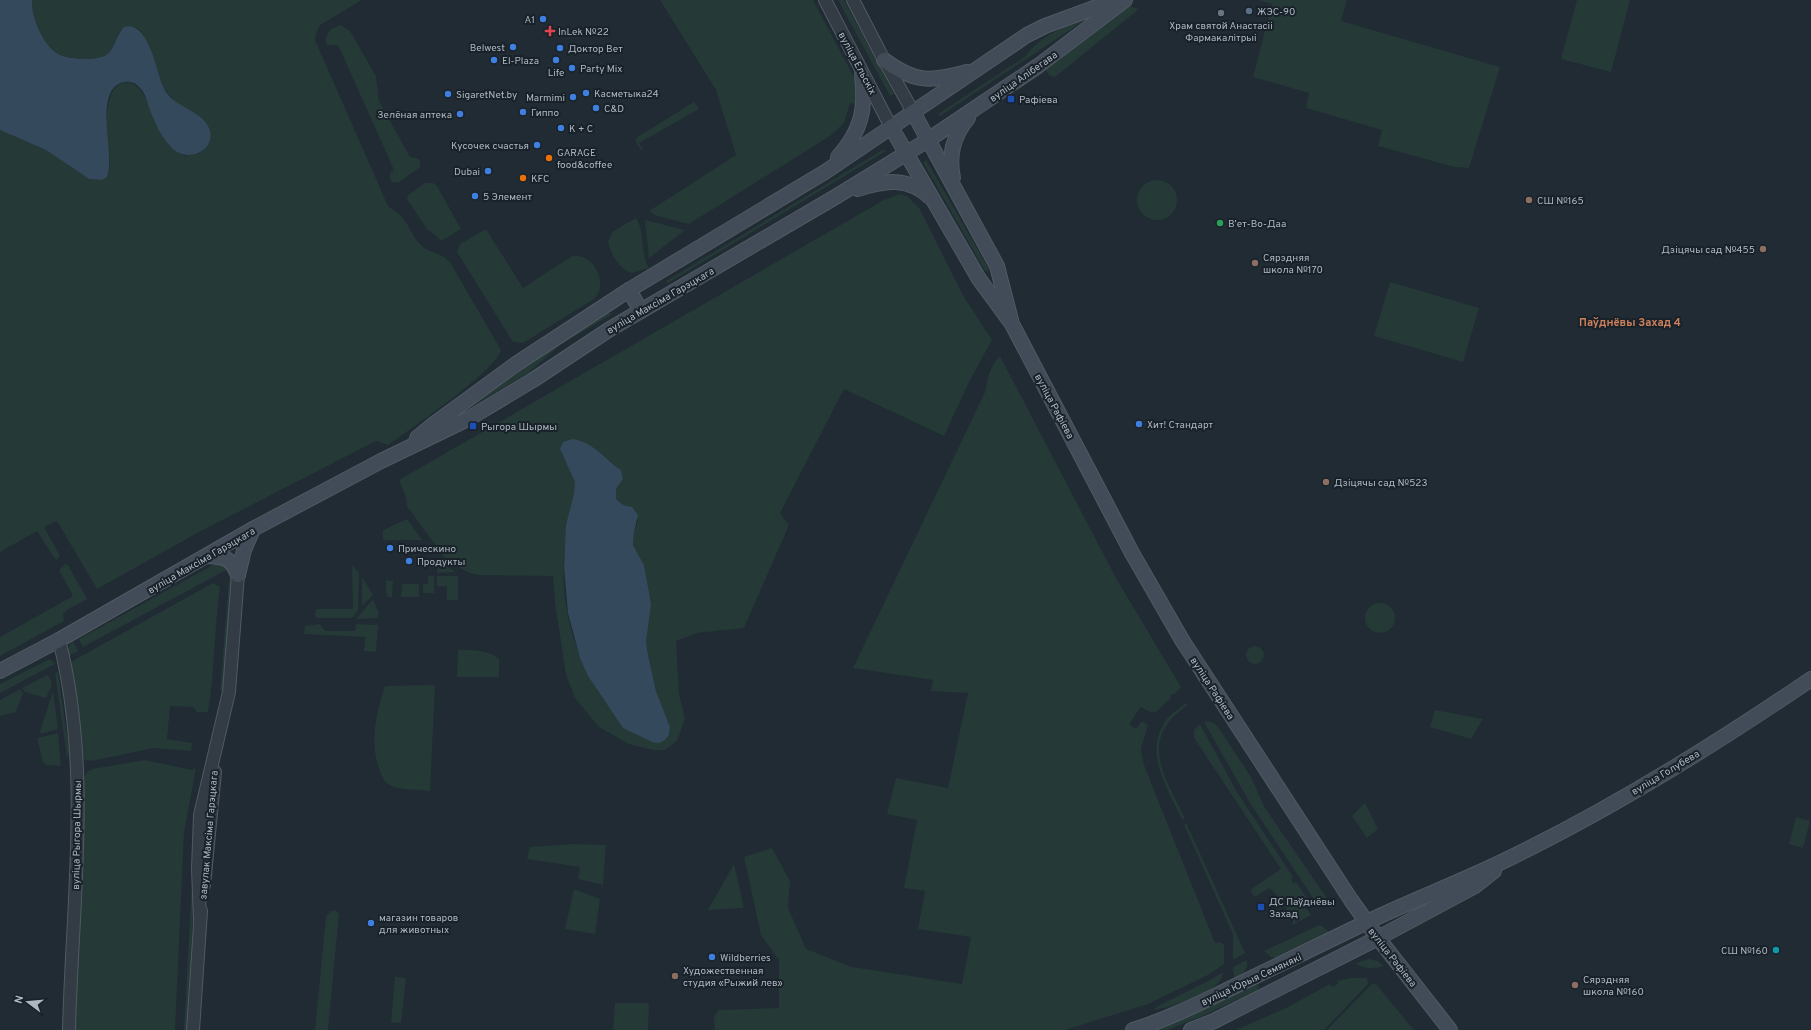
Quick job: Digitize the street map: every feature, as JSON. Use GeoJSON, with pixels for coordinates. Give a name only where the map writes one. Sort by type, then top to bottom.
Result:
{"type":"FeatureCollection","features":[{"type":"Feature","properties":{"kind":"main road"},"geometry":{"type":"LineString","coordinates":[[891,127],[1027,36],[1045,26],[1096,8],[1108,0]]}},
{"type":"Feature","properties":{"kind":"main road","name":"вуліца Алібегава"},"geometry":{"type":"LineString","coordinates":[[912,150],[975,110],[1078,38],[1125,0]]}},
{"type":"Feature","properties":{"kind":"main road"},"geometry":{"type":"LineString","coordinates":[[884,60],[907,75],[928,80],[939,79],[978,68]]}},
{"type":"Feature","properties":{"kind":"main road"},"geometry":{"type":"LineString","coordinates":[[825,172],[855,136],[861,122],[864,92],[862,74]]}},
{"type":"Feature","properties":{"kind":"main road"},"geometry":{"type":"LineString","coordinates":[[956,192],[951,167],[951,150],[960,128],[975,110]]}},
{"type":"Feature","properties":{"kind":"main road","name":"вуліца Рафіева"},"geometry":{"type":"LineString","coordinates":[[913,112],[997,266],[1012,324]]}},
{"type":"Feature","properties":{"kind":"main road","name":"вуліца Рафіева"},"geometry":{"type":"LineString","coordinates":[[891,127],[912,150],[936,202],[979,279],[1012,324],[1132,553],[1182,640],[1326,863],[1366,922],[1450,1030]]}},
{"type":"Feature","properties":{"kind":"main road","name":"вуліца Максіма Гарэцкага"},"geometry":{"type":"LineString","coordinates":[[403,451],[434,424],[516,364],[629,290],[825,172],[891,127]]}},
{"type":"Feature","properties":{"kind":"main road","name":"вуліца Максіма Гарэцкага"},"geometry":{"type":"LineString","coordinates":[[0,671],[59,640],[253,529],[468,419],[533,380],[604,333],[837,196],[912,150]]}},
{"type":"Feature","properties":{"kind":"main road"},"geometry":{"type":"LineString","coordinates":[[837,196],[888,181],[899,181],[923,190],[936,202]]}},
{"type":"Feature","properties":{"kind":"main road"},"geometry":{"type":"LineString","coordinates":[[629,290],[642,311]]}},
{"type":"Feature","properties":{"kind":"main road"},"geometry":{"type":"LineString","coordinates":[[238,575],[244,550],[253,529]]}},
{"type":"Feature","properties":{"kind":"main road"},"geometry":{"type":"LineString","coordinates":[[208,556],[223,557],[229,560],[234,564],[238,575]]}},
{"type":"Feature","properties":{"kind":"main road","name":"вуліца Голубева"},"geometry":{"type":"LineString","coordinates":[[1366,922],[1514,856],[1666,773],[1733,732],[1811,679]]}},
{"type":"Feature","properties":{"kind":"main road","name":"вуліца Голубева"},"geometry":{"type":"LineString","coordinates":[[1378,938],[1475,886],[1514,856]]}},
{"type":"Feature","properties":{"kind":"main road","name":"вуліца Юрыя Семянякі"},"geometry":{"type":"LineString","coordinates":[[1133,1030],[1149,1025],[1211,998],[1317,948],[1366,922]]}},
{"type":"Feature","properties":{"kind":"main road","name":"вуліца Юрыя Семянякі"},"geometry":{"type":"LineString","coordinates":[[1191,1030],[1214,1021],[1378,938]]}},
{"type":"Feature","properties":{"kind":"street","name":"вуліца Ельскіх"},"geometry":{"type":"LineString","coordinates":[[825,0],[862,74],[891,127]]}},
{"type":"Feature","properties":{"kind":"street"},"geometry":{"type":"LineString","coordinates":[[853,0],[913,112]]}},
{"type":"Feature","properties":{"kind":"street","name":"завулак Максіма Гарэцкага"},"geometry":{"type":"LineString","coordinates":[[193,1030],[200,919],[198,869],[200,815],[230,681],[238,575]]}},
{"type":"Feature","properties":{"kind":"street","name":"вуліца Рыгора Шырмы"},"geometry":{"type":"LineString","coordinates":[[59,640],[72,704],[77,767],[77,862],[71,952],[69,1030]]}},
{"type":"Feature","properties":{"kind":"green space"},"geometry":{"type":"Polygon","coordinates":[[[32,0],[362,0],[320,25],[316,33],[315,40],[388,206],[398,213],[404,220],[416,240],[423,247],[444,257],[450,262],[501,350],[496,359],[469,385],[432,414],[388,445],[376,441],[199,532],[97,589],[57,521],[44,527],[60,556],[57,560],[37,531],[0,552],[0,130],[46,150],[89,179],[102,180],[107,177],[110,166],[106,135],[106,120],[110,98],[116,86],[122,83],[131,83],[138,88],[144,96],[165,139],[170,146],[185,156],[200,153],[205,148],[185,108],[177,104],[164,88],[149,46],[140,30],[135,27],[120,31],[111,50],[106,55],[85,59],[65,57],[55,52],[46,42],[35,21],[32,0]]]}},
{"type":"Feature","properties":{"kind":"green space"},"geometry":{"type":"Polygon","coordinates":[[[660,0],[813,0],[856,81],[856,104],[850,103],[844,123],[830,136],[689,224],[654,215],[649,211],[736,155],[716,90],[660,0]]]}},
{"type":"Feature","properties":{"kind":"green space"},"geometry":{"type":"Polygon","coordinates":[[[838,0],[844,0],[894,94],[890,96],[838,0]]]}},
{"type":"Feature","properties":{"kind":"green space"},"geometry":{"type":"Polygon","coordinates":[[[1258,0],[1347,0],[1341,21],[1500,67],[1469,168],[1454,167],[1378,146],[1382,130],[1306,108],[1309,93],[1253,77],[1272,4],[1258,0]]]}},
{"type":"Feature","properties":{"kind":"green space"},"geometry":{"type":"Polygon","coordinates":[[[1577,0],[1630,0],[1611,72],[1561,59],[1577,0]]]}},
{"type":"Feature","properties":{"kind":"green space"},"geometry":{"type":"Polygon","coordinates":[[[1129,6],[1139,9],[1055,77],[1050,76],[1046,70],[1129,6]]]}},
{"type":"Feature","properties":{"kind":"green space"},"geometry":{"type":"Polygon","coordinates":[[[1091,16],[940,116],[938,114],[1026,56],[1038,42],[1062,28],[1091,16]]]}},
{"type":"Feature","properties":{"kind":"green space"},"geometry":{"type":"Polygon","coordinates":[[[340,25],[350,31],[376,76],[379,101],[410,157],[420,160],[420,167],[398,183],[392,182],[390,179],[390,173],[394,170],[339,47],[336,45],[327,45],[326,43],[326,37],[331,29],[340,25]]]}},
{"type":"Feature","properties":{"kind":"green space"},"geometry":{"type":"Polygon","coordinates":[[[694,102],[699,109],[639,143],[643,149],[641,150],[636,142],[636,138],[694,102]]]}},
{"type":"Feature","properties":{"kind":"green space"},"geometry":{"type":"Polygon","coordinates":[[[884,149],[886,151],[668,283],[666,281],[884,149]]]}},
{"type":"Feature","properties":{"kind":"green space"},"geometry":{"type":"Polygon","coordinates":[[[926,160],[989,269],[988,272],[985,271],[923,162],[926,160]]]}},
{"type":"Feature","properties":{"kind":"green space"},"geometry":{"type":"Polygon","coordinates":[[[1157,180],[1165,182],[1171,186],[1175,192],[1177,200],[1175,208],[1171,214],[1165,218],[1157,220],[1149,218],[1143,214],[1139,208],[1137,200],[1139,192],[1143,186],[1149,182],[1157,180]]]}},
{"type":"Feature","properties":{"kind":"green space"},"geometry":{"type":"Polygon","coordinates":[[[425,183],[433,183],[437,186],[461,229],[441,241],[427,229],[407,199],[408,195],[425,183]]]}},
{"type":"Feature","properties":{"kind":"green space"},"geometry":{"type":"Polygon","coordinates":[[[899,194],[907,196],[919,208],[964,297],[992,340],[969,382],[944,436],[844,389],[780,513],[789,525],[744,628],[697,633],[676,641],[679,693],[685,719],[677,741],[665,750],[653,750],[629,744],[599,727],[575,698],[566,675],[555,603],[553,576],[478,575],[470,573],[447,561],[407,506],[406,497],[399,480],[882,201],[899,194]],[[578,440],[561,453],[573,474],[575,484],[574,503],[564,555],[565,598],[574,639],[591,679],[602,697],[620,720],[642,738],[649,740],[665,740],[669,735],[670,727],[656,691],[646,642],[651,605],[649,592],[644,565],[633,545],[634,532],[638,521],[632,507],[623,505],[616,499],[616,489],[623,479],[621,470],[590,445],[578,440]]]}},
{"type":"Feature","properties":{"kind":"green space"},"geometry":{"type":"Polygon","coordinates":[[[636,218],[641,230],[644,256],[649,268],[632,273],[619,265],[611,252],[608,242],[612,232],[636,218]]]}},
{"type":"Feature","properties":{"kind":"green space"},"geometry":{"type":"Polygon","coordinates":[[[645,220],[685,230],[649,258],[645,220]]]}},
{"type":"Feature","properties":{"kind":"green space"},"geometry":{"type":"Polygon","coordinates":[[[486,229],[523,288],[572,256],[580,256],[587,259],[597,270],[600,278],[599,293],[594,299],[523,343],[513,342],[457,252],[460,244],[486,229]]]}},
{"type":"Feature","properties":{"kind":"green space"},"geometry":{"type":"Polygon","coordinates":[[[1390,282],[1479,308],[1463,362],[1374,336],[1390,282]]]}},
{"type":"Feature","properties":{"kind":"green space"},"geometry":{"type":"Polygon","coordinates":[[[606,313],[610,313],[611,315],[560,345],[527,374],[461,413],[529,359],[606,313]]]}},
{"type":"Feature","properties":{"kind":"green space"},"geometry":{"type":"Polygon","coordinates":[[[1000,356],[1116,578],[1181,687],[1174,695],[1172,694],[1170,696],[1171,698],[1158,711],[1151,712],[1141,707],[1129,724],[1136,729],[1142,721],[1148,725],[1141,749],[1144,765],[1215,943],[1220,942],[1224,945],[1224,964],[1210,974],[1148,1004],[1065,1030],[715,1030],[714,1017],[718,1010],[779,1008],[779,960],[761,935],[744,857],[772,848],[790,881],[788,908],[806,949],[852,967],[962,984],[971,937],[918,929],[925,891],[904,888],[917,820],[887,814],[896,778],[948,788],[968,693],[931,691],[933,680],[853,668],[986,390],[988,376],[992,367],[1000,356]]]}},
{"type":"Feature","properties":{"kind":"green space"},"geometry":{"type":"Polygon","coordinates":[[[407,519],[422,540],[383,540],[383,530],[407,519]]]}},
{"type":"Feature","properties":{"kind":"green space"},"geometry":{"type":"Polygon","coordinates":[[[220,563],[230,568],[83,647],[79,639],[213,565],[220,563]]]}},
{"type":"Feature","properties":{"kind":"green space"},"geometry":{"type":"Polygon","coordinates":[[[442,563],[455,572],[437,573],[438,564],[442,563]]]}},
{"type":"Feature","properties":{"kind":"green space"},"geometry":{"type":"Polygon","coordinates":[[[65,564],[68,565],[87,599],[67,610],[63,614],[64,621],[0,656],[0,637],[73,596],[60,572],[60,569],[65,564]]]}},
{"type":"Feature","properties":{"kind":"green space"},"geometry":{"type":"Polygon","coordinates":[[[352,565],[359,573],[358,610],[352,618],[318,618],[315,616],[316,609],[353,609],[352,565]]]}},
{"type":"Feature","properties":{"kind":"green space"},"geometry":{"type":"Polygon","coordinates":[[[234,575],[223,692],[220,691],[229,579],[234,575]]]}},
{"type":"Feature","properties":{"kind":"green space"},"geometry":{"type":"Polygon","coordinates":[[[428,576],[434,576],[434,593],[423,593],[423,584],[428,584],[428,576]]]}},
{"type":"Feature","properties":{"kind":"green space"},"geometry":{"type":"Polygon","coordinates":[[[437,576],[458,576],[458,600],[447,600],[447,586],[437,586],[437,576]]]}},
{"type":"Feature","properties":{"kind":"green space"},"geometry":{"type":"Polygon","coordinates":[[[362,577],[373,595],[362,606],[362,577]]]}},
{"type":"Feature","properties":{"kind":"green space"},"geometry":{"type":"Polygon","coordinates":[[[386,580],[393,581],[392,597],[388,597],[386,592],[386,580]]]}},
{"type":"Feature","properties":{"kind":"green space"},"geometry":{"type":"Polygon","coordinates":[[[213,583],[220,587],[208,712],[196,712],[193,707],[170,706],[167,739],[192,743],[191,751],[153,748],[92,761],[85,760],[81,756],[69,663],[213,583]]]}},
{"type":"Feature","properties":{"kind":"green space"},"geometry":{"type":"Polygon","coordinates":[[[402,584],[419,584],[419,597],[401,597],[402,584]]]}},
{"type":"Feature","properties":{"kind":"green space"},"geometry":{"type":"Polygon","coordinates":[[[373,599],[379,613],[377,618],[356,619],[373,599]]]}},
{"type":"Feature","properties":{"kind":"green space"},"geometry":{"type":"Polygon","coordinates":[[[1380,603],[1391,607],[1395,618],[1391,629],[1380,633],[1369,629],[1365,618],[1369,607],[1380,603]]]}},
{"type":"Feature","properties":{"kind":"green space"},"geometry":{"type":"Polygon","coordinates":[[[320,624],[325,631],[355,631],[356,624],[378,625],[376,652],[364,651],[365,637],[304,634],[305,626],[320,624]]]}},
{"type":"Feature","properties":{"kind":"green space"},"geometry":{"type":"Polygon","coordinates":[[[73,642],[78,651],[68,656],[68,648],[73,642]]]}},
{"type":"Feature","properties":{"kind":"green space"},"geometry":{"type":"Polygon","coordinates":[[[1255,646],[1261,649],[1264,655],[1261,661],[1255,664],[1249,661],[1246,655],[1249,649],[1255,646]]]}},
{"type":"Feature","properties":{"kind":"green space"},"geometry":{"type":"Polygon","coordinates":[[[458,650],[490,653],[499,659],[499,677],[457,677],[458,650]]]}},
{"type":"Feature","properties":{"kind":"green space"},"geometry":{"type":"Polygon","coordinates":[[[50,659],[55,664],[0,693],[0,684],[50,659]]]}},
{"type":"Feature","properties":{"kind":"green space"},"geometry":{"type":"Polygon","coordinates":[[[58,672],[69,751],[67,758],[55,673],[58,672]]]}},
{"type":"Feature","properties":{"kind":"green space"},"geometry":{"type":"Polygon","coordinates":[[[47,675],[52,683],[46,698],[25,692],[22,688],[47,675]]]}},
{"type":"Feature","properties":{"kind":"green space"},"geometry":{"type":"Polygon","coordinates":[[[435,685],[430,791],[397,788],[386,783],[383,778],[375,750],[375,728],[385,686],[435,685]]]}},
{"type":"Feature","properties":{"kind":"green space"},"geometry":{"type":"Polygon","coordinates":[[[20,689],[23,693],[16,712],[0,716],[0,700],[20,689]]]}},
{"type":"Feature","properties":{"kind":"green space"},"geometry":{"type":"Polygon","coordinates":[[[53,691],[58,729],[41,734],[40,731],[53,691]]]}},
{"type":"Feature","properties":{"kind":"green space"},"geometry":{"type":"Polygon","coordinates":[[[1186,703],[1187,705],[1169,722],[1162,734],[1159,746],[1163,770],[1185,819],[1182,820],[1160,770],[1157,757],[1157,744],[1160,732],[1167,719],[1186,703]]]}},
{"type":"Feature","properties":{"kind":"green space"},"geometry":{"type":"Polygon","coordinates":[[[1435,710],[1483,719],[1471,739],[1430,727],[1435,710]]]}},
{"type":"Feature","properties":{"kind":"green space"},"geometry":{"type":"Polygon","coordinates":[[[1207,721],[1214,723],[1218,727],[1251,777],[1265,808],[1333,907],[1331,908],[1315,901],[1250,803],[1204,722],[1207,721]]]}},
{"type":"Feature","properties":{"kind":"green space"},"geometry":{"type":"Polygon","coordinates":[[[1200,724],[1237,792],[1293,877],[1291,879],[1294,884],[1296,882],[1307,898],[1306,901],[1280,898],[1269,888],[1255,897],[1250,890],[1281,869],[1194,738],[1194,730],[1200,724]]]}},
{"type":"Feature","properties":{"kind":"green space"},"geometry":{"type":"Polygon","coordinates":[[[58,733],[61,766],[46,765],[43,762],[37,738],[58,733]]]}},
{"type":"Feature","properties":{"kind":"green space"},"geometry":{"type":"Polygon","coordinates":[[[145,760],[192,770],[196,768],[184,833],[175,1030],[74,1030],[83,779],[87,772],[92,769],[145,760]]]}},
{"type":"Feature","properties":{"kind":"green space"},"geometry":{"type":"Polygon","coordinates":[[[1365,803],[1378,829],[1367,838],[1352,816],[1365,803]]]}},
{"type":"Feature","properties":{"kind":"green space"},"geometry":{"type":"Polygon","coordinates":[[[1796,817],[1810,821],[1803,848],[1789,844],[1796,817]]]}},
{"type":"Feature","properties":{"kind":"green space"},"geometry":{"type":"Polygon","coordinates":[[[1187,823],[1188,829],[1245,953],[1233,960],[1233,934],[1184,825],[1187,823]]]}},
{"type":"Feature","properties":{"kind":"green space"},"geometry":{"type":"Polygon","coordinates":[[[574,844],[606,845],[603,885],[578,879],[580,867],[527,859],[530,847],[574,844]]]}},
{"type":"Feature","properties":{"kind":"green space"},"geometry":{"type":"Polygon","coordinates":[[[193,862],[193,925],[188,1030],[184,1030],[193,862]]]}},
{"type":"Feature","properties":{"kind":"green space"},"geometry":{"type":"Polygon","coordinates":[[[734,864],[744,908],[708,910],[734,864]]]}},
{"type":"Feature","properties":{"kind":"green space"},"geometry":{"type":"Polygon","coordinates":[[[574,889],[600,899],[595,934],[565,929],[574,889]]]}},
{"type":"Feature","properties":{"kind":"green space"},"geometry":{"type":"Polygon","coordinates":[[[1283,903],[1305,906],[1311,915],[1292,925],[1293,921],[1283,903]]]}},
{"type":"Feature","properties":{"kind":"green space"},"geometry":{"type":"Polygon","coordinates":[[[335,910],[339,914],[328,1030],[315,1030],[326,916],[331,911],[335,910]]]}},
{"type":"Feature","properties":{"kind":"green space"},"geometry":{"type":"Polygon","coordinates":[[[1317,926],[1322,926],[1330,933],[1278,958],[1271,957],[1264,951],[1317,926]]]}},
{"type":"Feature","properties":{"kind":"green space"},"geometry":{"type":"Polygon","coordinates":[[[1369,959],[1378,961],[1383,966],[1369,968],[1356,963],[1369,959]]]}},
{"type":"Feature","properties":{"kind":"green space"},"geometry":{"type":"Polygon","coordinates":[[[1247,960],[1247,966],[1244,972],[1240,976],[1234,977],[1233,967],[1247,960]]]}},
{"type":"Feature","properties":{"kind":"green space"},"geometry":{"type":"Polygon","coordinates":[[[1223,972],[1220,980],[1214,986],[1195,998],[1172,1006],[1154,1010],[1158,1006],[1223,972]]]}},
{"type":"Feature","properties":{"kind":"green space"},"geometry":{"type":"Polygon","coordinates":[[[395,977],[406,978],[401,1023],[391,1022],[395,977]]]}},
{"type":"Feature","properties":{"kind":"green space"},"geometry":{"type":"Polygon","coordinates":[[[1351,978],[1367,978],[1368,984],[1324,1030],[1236,1030],[1288,1007],[1330,984],[1332,987],[1338,984],[1337,981],[1351,978]]]}},
{"type":"Feature","properties":{"kind":"green space"},"geometry":{"type":"Polygon","coordinates":[[[1375,983],[1414,1030],[1327,1030],[1372,984],[1375,983]]]}},
{"type":"Feature","properties":{"kind":"green space"},"geometry":{"type":"Polygon","coordinates":[[[1255,984],[1259,985],[1258,990],[1200,1017],[1167,1030],[1156,1030],[1255,984]]]}},
{"type":"Feature","properties":{"kind":"green space"},"geometry":{"type":"Polygon","coordinates":[[[615,1003],[649,1003],[648,1030],[613,1030],[615,1003]]]}},
{"type":"Feature","properties":{"kind":"water"},"geometry":{"type":"Polygon","coordinates":[[[0,0],[32,0],[35,21],[46,42],[55,52],[68,57],[88,59],[106,55],[124,27],[132,27],[139,31],[145,38],[150,48],[163,86],[167,93],[179,104],[198,115],[208,126],[211,134],[210,141],[206,147],[193,155],[186,155],[171,147],[159,130],[144,93],[137,85],[129,82],[124,82],[114,87],[109,97],[107,125],[109,168],[107,177],[102,180],[89,179],[46,150],[0,130],[0,0]]]}},
{"type":"Feature","properties":{"kind":"water"},"geometry":{"type":"Polygon","coordinates":[[[573,439],[593,447],[621,470],[623,479],[616,489],[616,499],[623,505],[632,507],[638,515],[633,545],[644,565],[651,605],[646,642],[656,691],[670,727],[669,735],[665,740],[659,743],[652,742],[623,728],[588,676],[580,658],[568,613],[564,567],[566,525],[574,494],[575,482],[560,449],[563,442],[573,439]]]}},
{"type":"Feature","properties":{"kind":"place","name":"ЖЭС-90"},"geometry":{"type":"Point","coordinates":[1249,11]}},
{"type":"Feature","properties":{"kind":"place","name":"Храм святой Анастасіі Фармакалітрыі"},"geometry":{"type":"Point","coordinates":[1221,13]}},
{"type":"Feature","properties":{"kind":"place","name":"A1"},"geometry":{"type":"Point","coordinates":[543,19]}},
{"type":"Feature","properties":{"kind":"place","name":"InLek №22"},"geometry":{"type":"Point","coordinates":[550,31]}},
{"type":"Feature","properties":{"kind":"place","name":"Belwest"},"geometry":{"type":"Point","coordinates":[513,47]}},
{"type":"Feature","properties":{"kind":"place","name":"Доктор Вет"},"geometry":{"type":"Point","coordinates":[560,48]}},
{"type":"Feature","properties":{"kind":"place","name":"El-Plaza"},"geometry":{"type":"Point","coordinates":[494,60]}},
{"type":"Feature","properties":{"kind":"place","name":"Life"},"geometry":{"type":"Point","coordinates":[556,60]}},
{"type":"Feature","properties":{"kind":"place","name":"Party Mix"},"geometry":{"type":"Point","coordinates":[572,68]}},
{"type":"Feature","properties":{"kind":"place","name":"Касметыка24"},"geometry":{"type":"Point","coordinates":[586,93]}},
{"type":"Feature","properties":{"kind":"place","name":"SigaretNet.by"},"geometry":{"type":"Point","coordinates":[448,94]}},
{"type":"Feature","properties":{"kind":"place","name":"Marmimi"},"geometry":{"type":"Point","coordinates":[573,97]}},
{"type":"Feature","properties":{"kind":"place","name":"Рафіева"},"geometry":{"type":"Point","coordinates":[1011,99]}},
{"type":"Feature","properties":{"kind":"place","name":"C&D"},"geometry":{"type":"Point","coordinates":[596,108]}},
{"type":"Feature","properties":{"kind":"place","name":"Гиппо"},"geometry":{"type":"Point","coordinates":[523,112]}},
{"type":"Feature","properties":{"kind":"place","name":"Зелёная аптека"},"geometry":{"type":"Point","coordinates":[460,114]}},
{"type":"Feature","properties":{"kind":"place","name":"К + С"},"geometry":{"type":"Point","coordinates":[561,128]}},
{"type":"Feature","properties":{"kind":"place","name":"Кусочек счастья"},"geometry":{"type":"Point","coordinates":[537,145]}},
{"type":"Feature","properties":{"kind":"place","name":"GARAGE food&coffee"},"geometry":{"type":"Point","coordinates":[549,158]}},
{"type":"Feature","properties":{"kind":"place","name":"Dubai"},"geometry":{"type":"Point","coordinates":[488,171]}},
{"type":"Feature","properties":{"kind":"place","name":"KFC"},"geometry":{"type":"Point","coordinates":[523,178]}},
{"type":"Feature","properties":{"kind":"place","name":"5 Элемент"},"geometry":{"type":"Point","coordinates":[475,196]}},
{"type":"Feature","properties":{"kind":"place","name":"СШ №165"},"geometry":{"type":"Point","coordinates":[1529,200]}},
{"type":"Feature","properties":{"kind":"place","name":"Вʼет-Во-Даа"},"geometry":{"type":"Point","coordinates":[1220,223]}},
{"type":"Feature","properties":{"kind":"place","name":"Дзіцячы сад №455"},"geometry":{"type":"Point","coordinates":[1763,249]}},
{"type":"Feature","properties":{"kind":"place","name":"Сярэдняя школа №170"},"geometry":{"type":"Point","coordinates":[1255,263]}},
{"type":"Feature","properties":{"kind":"place","name":"Хит! Стандарт"},"geometry":{"type":"Point","coordinates":[1139,424]}},
{"type":"Feature","properties":{"kind":"place","name":"Рыгора Шырмы"},"geometry":{"type":"Point","coordinates":[473,426]}},
{"type":"Feature","properties":{"kind":"place","name":"Дзіцячы сад №523"},"geometry":{"type":"Point","coordinates":[1326,482]}},
{"type":"Feature","properties":{"kind":"place","name":"Прическино"},"geometry":{"type":"Point","coordinates":[390,548]}},
{"type":"Feature","properties":{"kind":"place","name":"Продукты"},"geometry":{"type":"Point","coordinates":[409,561]}},
{"type":"Feature","properties":{"kind":"place","name":"ДС Паўднёвы Захад"},"geometry":{"type":"Point","coordinates":[1261,907]}},
{"type":"Feature","properties":{"kind":"place","name":"магазин товаров для животных"},"geometry":{"type":"Point","coordinates":[371,923]}},
{"type":"Feature","properties":{"kind":"place","name":"СШ №160"},"geometry":{"type":"Point","coordinates":[1776,950]}},
{"type":"Feature","properties":{"kind":"place","name":"Wildberries"},"geometry":{"type":"Point","coordinates":[712,957]}},
{"type":"Feature","properties":{"kind":"place","name":"Художественная студия «Рыжий лев»"},"geometry":{"type":"Point","coordinates":[675,976]}},
{"type":"Feature","properties":{"kind":"place","name":"Сярэдняя школа №160"},"geometry":{"type":"Point","coordinates":[1575,985]}},
{"type":"Feature","properties":{"kind":"district","name":"Паўднёвы Захад 4"},"geometry":{"type":"Point","coordinates":[1630,322]}}]}
